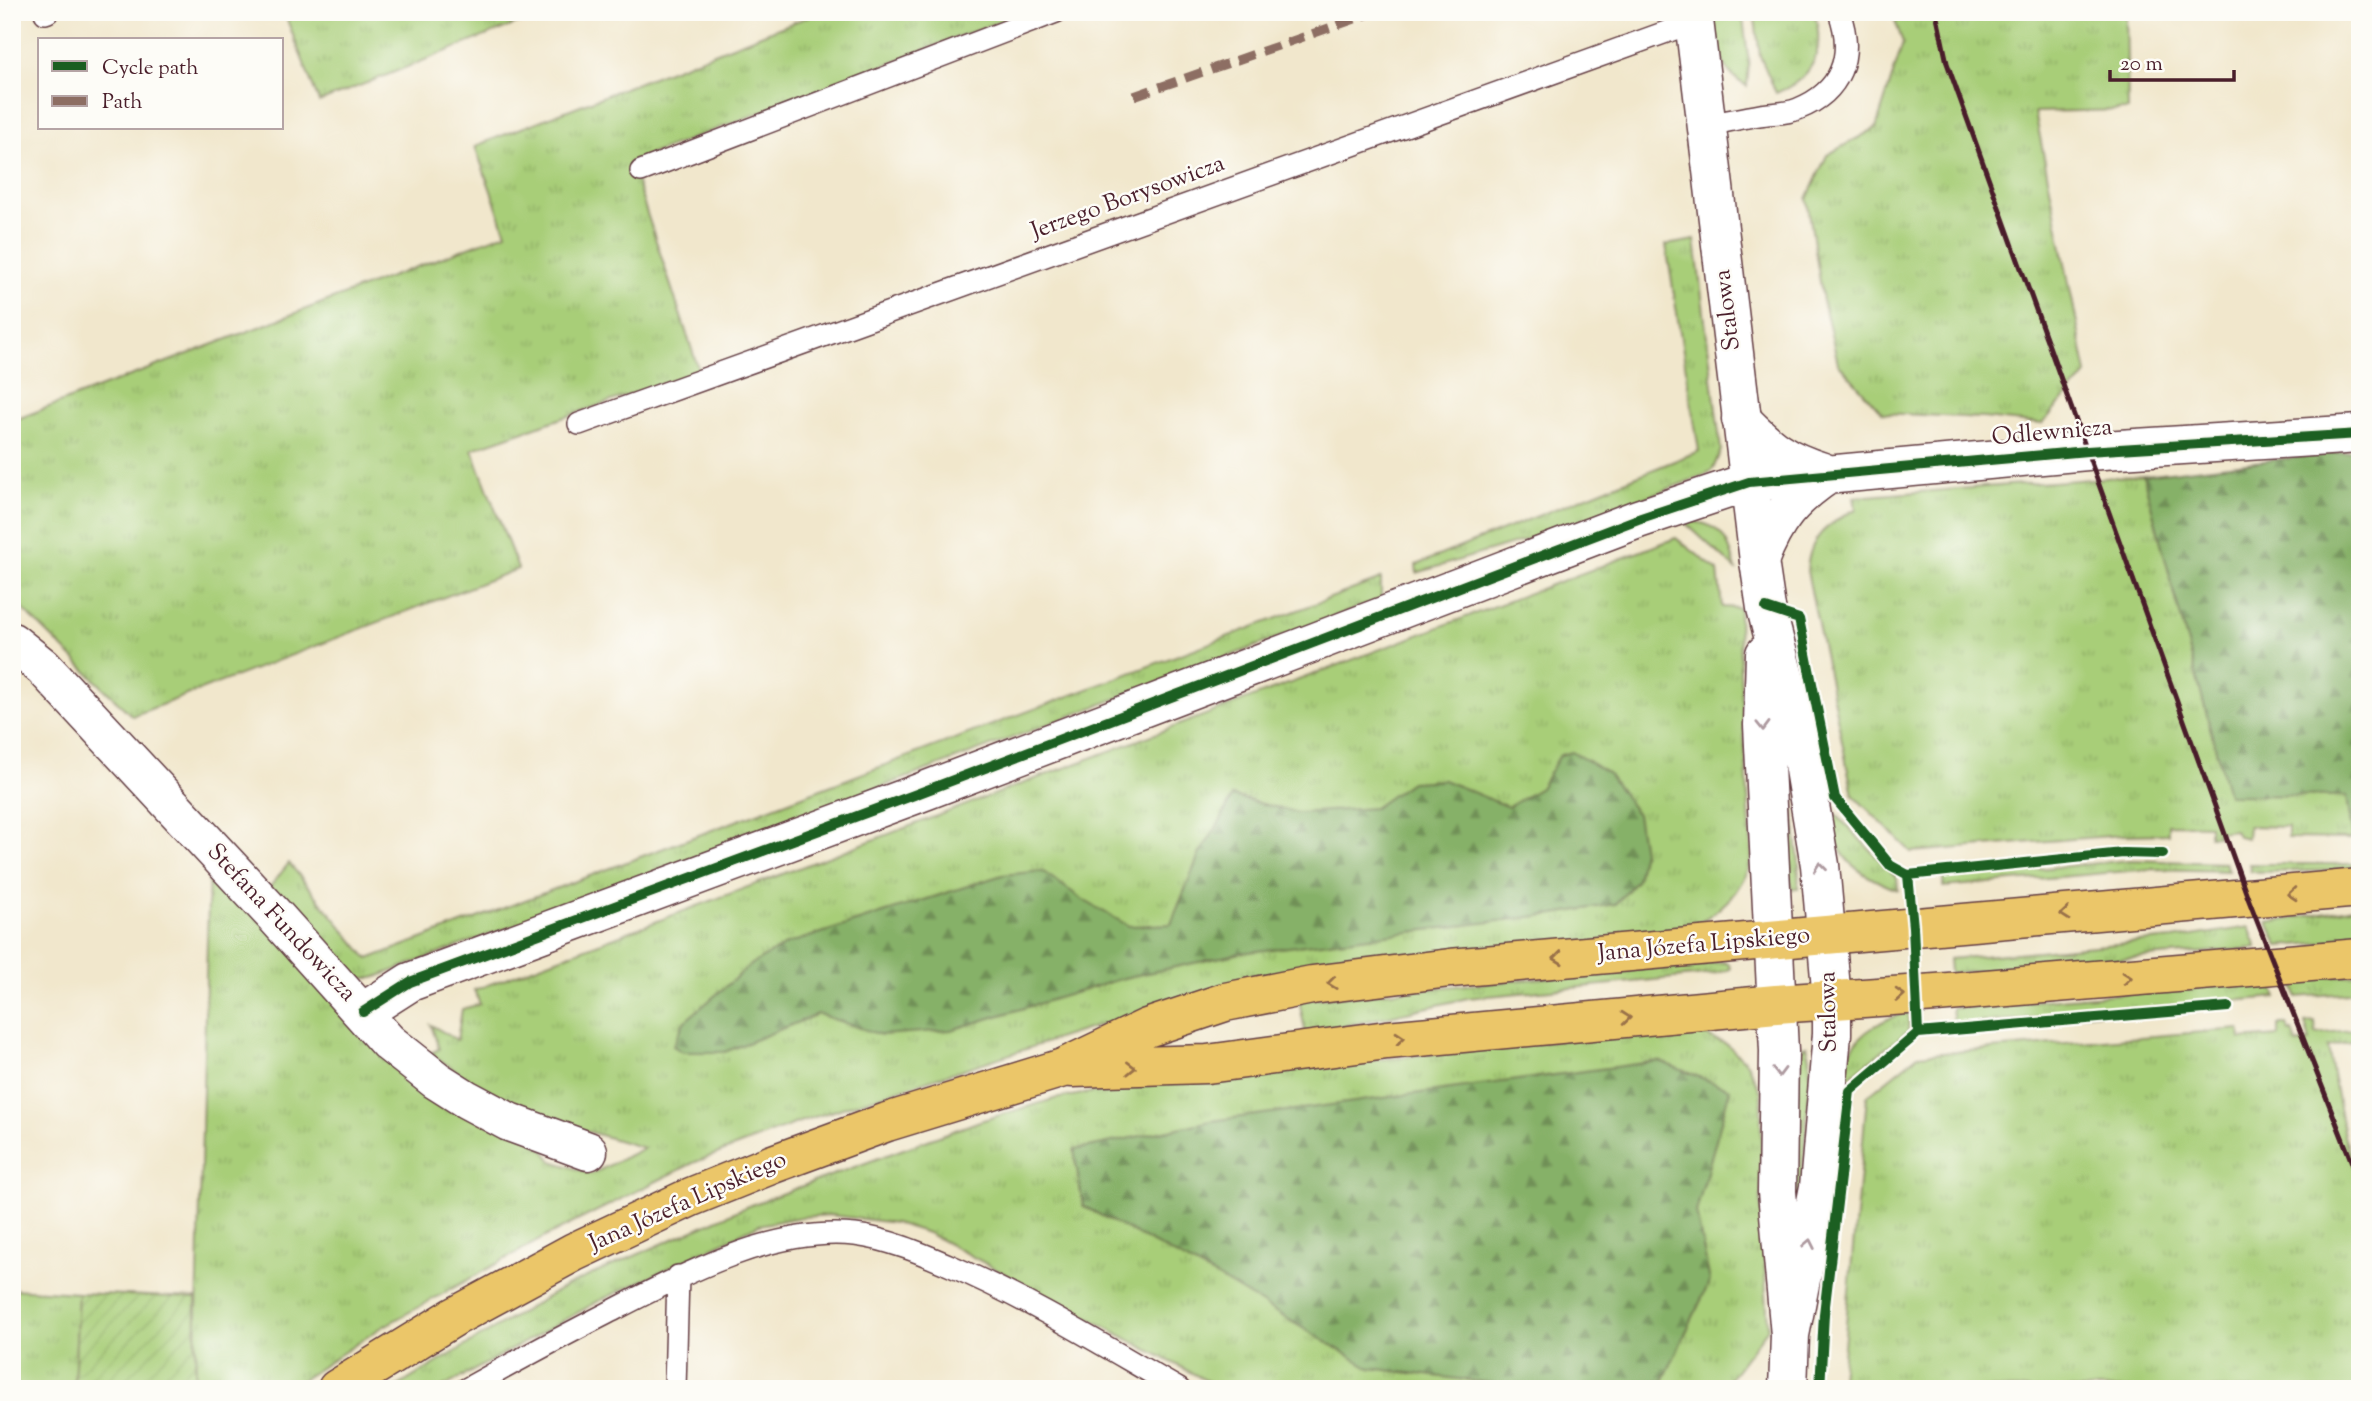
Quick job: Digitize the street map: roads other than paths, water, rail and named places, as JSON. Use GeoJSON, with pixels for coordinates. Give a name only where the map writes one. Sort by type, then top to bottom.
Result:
{"type":"FeatureCollection","features":[{"type":"Feature","properties":{"kind":"main road","name":"Jana Józefa Lipskiego"},"geometry":{"type":"LineString","coordinates":[[337,1389],[498,1292],[574,1252],[691,1197],[887,1122],[1063,1068],[1147,1028],[1225,1002],[1266,993],[1450,968],[2360,888]]}},
{"type":"Feature","properties":{"kind":"main road","name":"Jana Józefa Lipskiego"},"geometry":{"type":"LineString","coordinates":[[1063,1068],[1207,1064],[1387,1040],[1776,1004],[2360,958]]}},
{"type":"Feature","properties":{"kind":"street","name":"Stalowa"},"geometry":{"type":"LineString","coordinates":[[1693,17],[1759,561],[1766,608],[1797,727],[1820,865],[1832,1000],[1832,1034],[1819,1187],[1790,1335]]}},
{"type":"Feature","properties":{"kind":"street"},"geometry":{"type":"LineString","coordinates":[[1741,419],[1776,452],[1795,463],[1829,474]]}},
{"type":"Feature","properties":{"kind":"street","name":"Odlewnicza"},"geometry":{"type":"LineString","coordinates":[[363,1012],[410,982],[915,795],[1637,519],[1749,482],[2087,451],[2360,433]]}},
{"type":"Feature","properties":{"kind":"street"},"geometry":{"type":"LineString","coordinates":[[1759,561],[1770,533],[1789,507],[1803,492],[1829,474]]}},
{"type":"Feature","properties":{"kind":"street","name":"Stalowa"},"geometry":{"type":"LineString","coordinates":[[1766,608],[1763,725],[1780,1102],[1777,1192],[1790,1335],[1788,1389]]}},
{"type":"Feature","properties":{"kind":"street","name":"Stefana Fundowicza"},"geometry":{"type":"LineString","coordinates":[[12,642],[43,667],[388,1042],[436,1080],[466,1099],[509,1122],[588,1151]]}},
{"type":"Feature","properties":{"kind":"lane"},"geometry":{"type":"LineString","coordinates":[[641,171],[1056,12]]}},
{"type":"Feature","properties":{"kind":"lane"},"geometry":{"type":"LineString","coordinates":[[1706,125],[1796,110],[1821,97],[1838,79],[1846,56],[1845,28],[1839,12]]}},
{"type":"Feature","properties":{"kind":"lane","name":"Jerzego Borysowicza"},"geometry":{"type":"LineString","coordinates":[[579,424],[1693,17]]}},
{"type":"Feature","properties":{"kind":"lane"},"geometry":{"type":"LineString","coordinates":[[466,1389],[678,1276],[724,1258],[795,1238],[833,1234],[894,1244],[971,1275],[1031,1304],[1179,1389]]}},
{"type":"Feature","properties":{"kind":"lane"},"geometry":{"type":"LineString","coordinates":[[675,1389],[678,1276]]}},
{"type":"Feature","properties":{"kind":"railway"},"geometry":{"type":"LineString","coordinates":[[1936,12],[1947,63],[2248,898],[2360,1183]]}}]}
